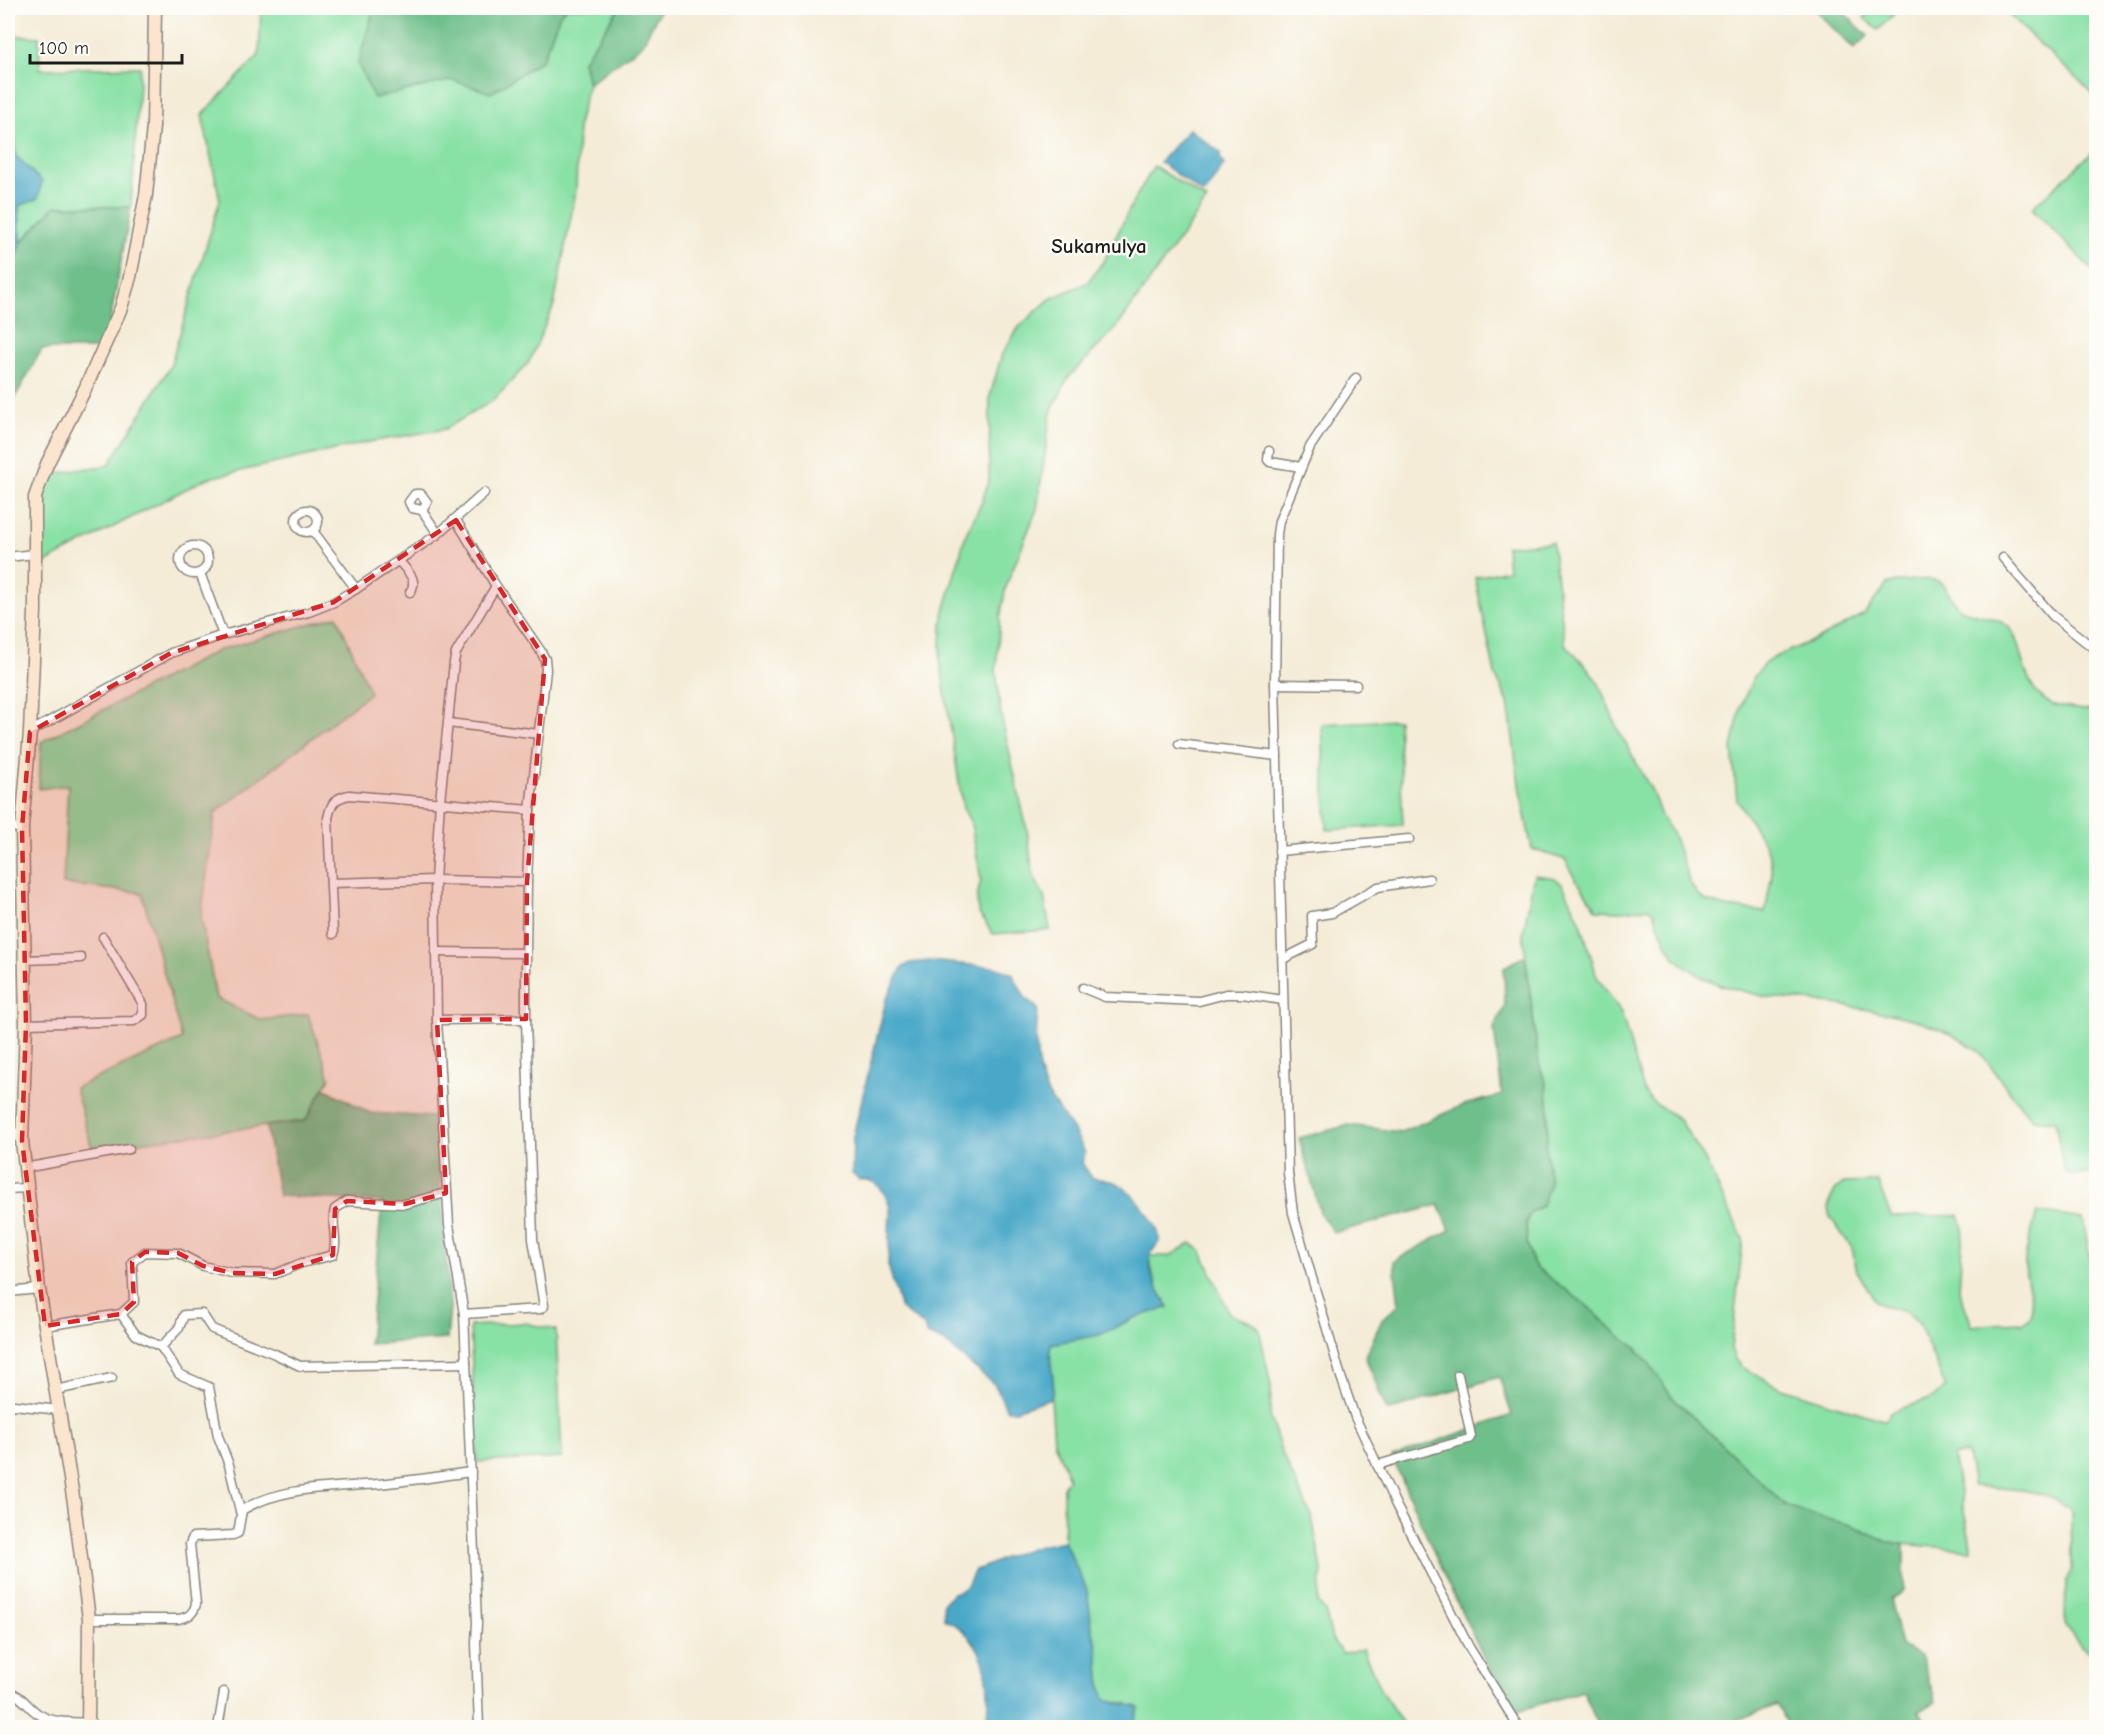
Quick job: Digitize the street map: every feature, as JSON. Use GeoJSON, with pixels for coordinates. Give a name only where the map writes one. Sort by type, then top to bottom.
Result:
{"type":"FeatureCollection","features":[{"type":"Feature","properties":{"kind":"main road"},"geometry":{"type":"LineString","coordinates":[[88,1726],[89,1619],[75,1503],[39,1289],[22,1141],[26,1024],[22,828],[30,732],[35,612],[35,496],[47,464],[122,308],[130,277],[146,195],[153,127],[155,8]]}},
{"type":"Feature","properties":{"kind":"street"},"geometry":{"type":"LineString","coordinates":[[1356,378],[1310,447],[1279,521],[1277,534],[1275,684],[1288,1173],[1293,1213],[1355,1417],[1396,1505],[1469,1647],[1519,1728]]}},
{"type":"Feature","properties":{"kind":"street"},"geometry":{"type":"LineString","coordinates":[[1269,451],[1268,460],[1270,462],[1301,467]]}},
{"type":"Feature","properties":{"kind":"street"},"geometry":{"type":"LineString","coordinates":[[30,732],[171,653],[223,634],[309,612],[334,602],[356,590],[438,534],[484,494]]}},
{"type":"Feature","properties":{"kind":"street"},"geometry":{"type":"LineString","coordinates":[[422,510],[438,534]]}},
{"type":"Feature","properties":{"kind":"street"},"geometry":{"type":"LineString","coordinates":[[456,520],[544,659],[546,670],[530,810],[526,953],[533,1239],[544,1306],[540,1309],[464,1314]]}},
{"type":"Feature","properties":{"kind":"street"},"geometry":{"type":"LineString","coordinates":[[313,531],[356,590]]}},
{"type":"Feature","properties":{"kind":"street"},"geometry":{"type":"LineString","coordinates":[[8,557],[34,554]]}},
{"type":"Feature","properties":{"kind":"street"},"geometry":{"type":"LineString","coordinates":[[2003,558],[2053,616],[2097,650]]}},
{"type":"Feature","properties":{"kind":"street"},"geometry":{"type":"LineString","coordinates":[[399,561],[414,579],[414,586],[410,592]]}},
{"type":"Feature","properties":{"kind":"street"},"geometry":{"type":"LineString","coordinates":[[200,573],[223,634]]}},
{"type":"Feature","properties":{"kind":"street"},"geometry":{"type":"LineString","coordinates":[[479,1728],[464,1314],[448,1225],[437,1020],[435,880],[440,801],[454,662],[456,653],[496,586]]}},
{"type":"Feature","properties":{"kind":"street"},"geometry":{"type":"LineString","coordinates":[[1275,684],[1356,685]]}},
{"type":"Feature","properties":{"kind":"street"},"geometry":{"type":"LineString","coordinates":[[448,723],[539,734]]}},
{"type":"Feature","properties":{"kind":"street"},"geometry":{"type":"LineString","coordinates":[[1179,744],[1277,756]]}},
{"type":"Feature","properties":{"kind":"street"},"geometry":{"type":"LineString","coordinates":[[333,934],[328,818],[331,804],[338,797],[349,795],[440,801],[530,810]]}},
{"type":"Feature","properties":{"kind":"street"},"geometry":{"type":"LineString","coordinates":[[8,827],[22,828]]}},
{"type":"Feature","properties":{"kind":"street"},"geometry":{"type":"LineString","coordinates":[[1279,851],[1409,839]]}},
{"type":"Feature","properties":{"kind":"street"},"geometry":{"type":"LineString","coordinates":[[1282,959],[1313,944],[1312,916],[1332,914],[1378,887],[1429,879]]}},
{"type":"Feature","properties":{"kind":"street"},"geometry":{"type":"LineString","coordinates":[[331,883],[435,880],[527,882]]}},
{"type":"Feature","properties":{"kind":"street"},"geometry":{"type":"LineString","coordinates":[[26,1024],[134,1022],[143,1016],[143,1004],[104,937]]}},
{"type":"Feature","properties":{"kind":"street"},"geometry":{"type":"LineString","coordinates":[[435,952],[526,953]]}},
{"type":"Feature","properties":{"kind":"street"},"geometry":{"type":"LineString","coordinates":[[25,960],[81,958]]}},
{"type":"Feature","properties":{"kind":"street"},"geometry":{"type":"LineString","coordinates":[[1083,988],[1105,997],[1199,1001],[1226,994],[1242,993],[1283,1000]]}},
{"type":"Feature","properties":{"kind":"street"},"geometry":{"type":"LineString","coordinates":[[437,1020],[526,1019]]}},
{"type":"Feature","properties":{"kind":"street"},"geometry":{"type":"LineString","coordinates":[[8,1126],[22,1141]]}},
{"type":"Feature","properties":{"kind":"street"},"geometry":{"type":"LineString","coordinates":[[24,1168],[129,1149]]}},
{"type":"Feature","properties":{"kind":"street"},"geometry":{"type":"LineString","coordinates":[[8,1189],[26,1188]]}},
{"type":"Feature","properties":{"kind":"street"},"geometry":{"type":"LineString","coordinates":[[45,1326],[121,1314],[134,1302],[132,1262],[145,1252],[178,1253],[203,1266],[232,1273],[274,1274],[302,1263],[333,1255],[337,1243],[331,1222],[335,1209],[347,1201],[405,1203],[446,1193]]}},
{"type":"Feature","properties":{"kind":"street"},"geometry":{"type":"LineString","coordinates":[[8,1292],[39,1289]]}},
{"type":"Feature","properties":{"kind":"street"},"geometry":{"type":"LineString","coordinates":[[121,1314],[136,1335],[161,1347],[178,1374],[209,1387],[218,1436],[229,1465],[241,1515]]}},
{"type":"Feature","properties":{"kind":"street"},"geometry":{"type":"LineString","coordinates":[[161,1347],[179,1328],[184,1316],[202,1314],[212,1329],[300,1366],[466,1362]]}},
{"type":"Feature","properties":{"kind":"street"},"geometry":{"type":"LineString","coordinates":[[1377,1465],[1471,1436],[1458,1375]]}},
{"type":"Feature","properties":{"kind":"street"},"geometry":{"type":"LineString","coordinates":[[56,1390],[112,1377]]}},
{"type":"Feature","properties":{"kind":"street"},"geometry":{"type":"LineString","coordinates":[[8,1407],[14,1405],[59,1410]]}},
{"type":"Feature","properties":{"kind":"street"},"geometry":{"type":"LineString","coordinates":[[89,1619],[187,1617],[194,1612],[196,1604],[190,1544],[193,1537],[238,1533],[242,1510],[251,1504],[295,1491],[380,1484],[471,1472]]}},
{"type":"Feature","properties":{"kind":"street"},"geometry":{"type":"LineString","coordinates":[[8,1692],[18,1696],[43,1717],[88,1726]]}},
{"type":"Feature","properties":{"kind":"street"},"geometry":{"type":"LineString","coordinates":[[218,1728],[224,1692]]}},
{"type":"Feature","properties":{"kind":"highlighted area"},"geometry":{"type":"Polygon","coordinates":[[[456,520],[545,659],[527,882],[526,1019],[437,1020],[446,1193],[405,1204],[347,1201],[335,1209],[333,1255],[275,1274],[232,1273],[203,1266],[178,1253],[145,1252],[132,1262],[134,1302],[121,1314],[45,1326],[22,1141],[26,1024],[22,828],[30,732],[171,653],[334,602],[456,520]]]}},
{"type":"Feature","properties":{"kind":"green space"},"geometry":{"type":"Polygon","coordinates":[[[261,8],[374,8],[358,64],[374,98],[452,80],[491,93],[542,60],[560,14],[567,8],[619,8],[583,61],[588,84],[578,125],[576,190],[554,305],[529,362],[494,400],[445,429],[369,442],[205,479],[39,566],[39,524],[46,475],[109,465],[170,367],[220,200],[202,115],[259,55],[261,8]]]}},
{"type":"Feature","properties":{"kind":"green space"},"geometry":{"type":"Polygon","coordinates":[[[374,8],[567,8],[560,14],[542,60],[491,93],[452,80],[374,98],[358,64],[374,8]]]}},
{"type":"Feature","properties":{"kind":"green space"},"geometry":{"type":"Polygon","coordinates":[[[619,8],[661,8],[642,45],[588,84],[583,61],[619,8]]]}},
{"type":"Feature","properties":{"kind":"green space"},"geometry":{"type":"Polygon","coordinates":[[[1813,8],[1839,8],[1868,36],[1854,49],[1813,8]]]}},
{"type":"Feature","properties":{"kind":"green space"},"geometry":{"type":"Polygon","coordinates":[[[1874,8],[1900,8],[1878,30],[1864,18],[1874,8]]]}},
{"type":"Feature","properties":{"kind":"green space"},"geometry":{"type":"Polygon","coordinates":[[[2001,8],[2089,8],[2096,15],[2096,96],[2001,8]]]}},
{"type":"Feature","properties":{"kind":"green space"},"geometry":{"type":"Polygon","coordinates":[[[8,35],[39,37],[40,69],[140,67],[131,207],[55,206],[21,243],[19,206],[42,182],[16,156],[14,138],[8,130],[8,35]]]}},
{"type":"Feature","properties":{"kind":"green space"},"geometry":{"type":"Polygon","coordinates":[[[2096,149],[2096,274],[2032,208],[2096,149]]]}},
{"type":"Feature","properties":{"kind":"green space"},"geometry":{"type":"Polygon","coordinates":[[[1154,166],[1207,200],[1117,327],[1068,378],[1051,412],[1037,509],[1006,586],[1000,619],[996,671],[1001,715],[1027,830],[1033,875],[1044,896],[1050,930],[993,934],[978,912],[977,897],[981,880],[971,823],[963,808],[940,660],[943,615],[966,534],[982,502],[989,479],[990,396],[1002,354],[1019,327],[1050,299],[1087,283],[1105,259],[1154,166]]]}},
{"type":"Feature","properties":{"kind":"green space"},"geometry":{"type":"Polygon","coordinates":[[[55,206],[131,207],[105,349],[42,349],[8,410],[8,273],[21,243],[55,206]]]}},
{"type":"Feature","properties":{"kind":"green space"},"geometry":{"type":"Polygon","coordinates":[[[1552,542],[1565,644],[1599,684],[1617,728],[1652,791],[1661,816],[1672,832],[1690,883],[1697,894],[1707,901],[1726,907],[1765,912],[1772,875],[1770,856],[1737,800],[1732,748],[1740,709],[1753,678],[1765,663],[1777,656],[1828,634],[1864,614],[1888,583],[1924,579],[1939,582],[1961,609],[1994,619],[2011,630],[2027,676],[2040,696],[2048,702],[2068,708],[2096,711],[2096,1173],[2073,1175],[2064,1171],[2055,1121],[2033,1119],[1978,1050],[1951,1034],[1916,1020],[1886,1013],[1830,1003],[1766,997],[1720,985],[1702,977],[1677,960],[1667,945],[1653,912],[1648,908],[1620,911],[1597,910],[1571,872],[1566,860],[1532,849],[1520,791],[1508,702],[1495,674],[1475,577],[1508,570],[1506,546],[1552,542]]]}},
{"type":"Feature","properties":{"kind":"green space"},"geometry":{"type":"Polygon","coordinates":[[[337,616],[370,693],[215,813],[201,917],[216,998],[261,1020],[308,1014],[330,1078],[305,1121],[92,1148],[75,1088],[182,1039],[142,893],[63,884],[68,785],[39,789],[41,742],[219,650],[337,616]]]}},
{"type":"Feature","properties":{"kind":"green space"},"geometry":{"type":"Polygon","coordinates":[[[1398,720],[1403,825],[1327,830],[1322,724],[1398,720]]]}},
{"type":"Feature","properties":{"kind":"green space"},"geometry":{"type":"Polygon","coordinates":[[[1534,875],[1555,878],[1563,885],[1581,923],[1597,977],[1621,1012],[1644,1091],[1651,1101],[1679,1119],[1704,1158],[1743,1239],[1731,1349],[1735,1359],[1745,1369],[1779,1387],[1886,1421],[1890,1412],[1930,1399],[1946,1388],[1918,1322],[1906,1312],[1883,1306],[1875,1301],[1857,1271],[1852,1248],[1830,1217],[1828,1208],[1831,1198],[1836,1189],[1844,1183],[1878,1182],[1891,1217],[1959,1215],[1963,1227],[1959,1290],[1972,1326],[2018,1322],[2022,1324],[2031,1317],[2032,1304],[2025,1271],[2025,1258],[2037,1212],[2083,1219],[2096,1294],[2096,1657],[2081,1646],[2065,1626],[2066,1581],[2072,1569],[2071,1510],[2061,1502],[2025,1490],[1973,1486],[1967,1453],[1953,1457],[1972,1550],[1891,1543],[1791,1508],[1785,1505],[1671,1396],[1635,1347],[1585,1304],[1536,1268],[1529,1250],[1526,1224],[1527,1218],[1549,1183],[1546,1150],[1549,1110],[1546,1084],[1539,1064],[1523,934],[1534,875]]]}},
{"type":"Feature","properties":{"kind":"green space"},"geometry":{"type":"Polygon","coordinates":[[[1525,956],[1539,1064],[1546,1084],[1549,1110],[1546,1150],[1550,1183],[1542,1206],[1531,1212],[1526,1223],[1527,1243],[1533,1263],[1536,1268],[1585,1304],[1635,1347],[1649,1363],[1671,1396],[1785,1505],[1854,1526],[1884,1541],[1904,1544],[1904,1591],[1890,1599],[1901,1646],[1920,1655],[1936,1702],[1919,1711],[1929,1727],[1788,1727],[1777,1705],[1737,1720],[1737,1727],[1586,1727],[1597,1723],[1583,1691],[1511,1713],[1446,1580],[1392,1457],[1512,1415],[1499,1377],[1387,1411],[1365,1356],[1383,1318],[1399,1305],[1394,1261],[1450,1230],[1439,1205],[1334,1233],[1321,1215],[1299,1138],[1349,1125],[1401,1132],[1464,1105],[1502,1095],[1494,1028],[1505,1006],[1504,967],[1525,956]]]}},
{"type":"Feature","properties":{"kind":"green space"},"geometry":{"type":"Polygon","coordinates":[[[324,1088],[370,1113],[435,1117],[450,1307],[447,1339],[369,1344],[382,1202],[279,1196],[266,1126],[305,1121],[324,1088]]]}},
{"type":"Feature","properties":{"kind":"green space"},"geometry":{"type":"Polygon","coordinates":[[[1191,1243],[1202,1252],[1229,1313],[1259,1328],[1271,1386],[1270,1416],[1281,1451],[1312,1518],[1322,1570],[1318,1603],[1325,1611],[1332,1639],[1342,1654],[1363,1649],[1381,1691],[1405,1727],[1137,1727],[1136,1719],[1127,1703],[1105,1699],[1101,1686],[1097,1645],[1087,1590],[1064,1541],[1063,1487],[1069,1478],[1054,1442],[1051,1398],[1054,1389],[1049,1353],[1051,1344],[1169,1307],[1155,1283],[1150,1256],[1170,1256],[1191,1243]]]}},
{"type":"Feature","properties":{"kind":"green space"},"geometry":{"type":"Polygon","coordinates":[[[525,1323],[556,1330],[562,1458],[477,1462],[470,1326],[525,1323]]]}},
{"type":"Feature","properties":{"kind":"water"},"geometry":{"type":"Polygon","coordinates":[[[1189,129],[1221,153],[1220,158],[1224,165],[1206,192],[1202,193],[1160,162],[1189,129]]]}},
{"type":"Feature","properties":{"kind":"water"},"geometry":{"type":"Polygon","coordinates":[[[8,130],[14,138],[16,156],[42,182],[38,199],[19,206],[21,243],[8,273],[8,130]]]}},
{"type":"Feature","properties":{"kind":"water"},"geometry":{"type":"Polygon","coordinates":[[[929,961],[994,967],[1012,973],[1025,997],[1038,1009],[1036,1044],[1042,1079],[1052,1101],[1082,1146],[1085,1153],[1082,1163],[1092,1178],[1119,1184],[1125,1189],[1150,1217],[1160,1240],[1151,1255],[1150,1264],[1152,1277],[1169,1307],[1134,1318],[1100,1335],[1051,1344],[1053,1391],[1051,1398],[1016,1410],[1007,1410],[995,1385],[944,1342],[927,1335],[924,1326],[901,1309],[888,1265],[890,1208],[888,1202],[883,1191],[875,1183],[859,1180],[852,1174],[853,1136],[886,1000],[902,968],[910,963],[929,961]]]}},
{"type":"Feature","properties":{"kind":"water"},"geometry":{"type":"Polygon","coordinates":[[[1064,1541],[1087,1590],[1097,1645],[1101,1686],[1105,1699],[1139,1708],[1136,1719],[1137,1727],[997,1728],[986,1722],[987,1676],[978,1649],[970,1637],[944,1619],[943,1603],[953,1593],[967,1586],[975,1570],[1023,1551],[1064,1541]]]}},
{"type":"Feature","properties":{"kind":"district","name":"Sukamulya"},"geometry":{"type":"Point","coordinates":[1099,246]}}]}
